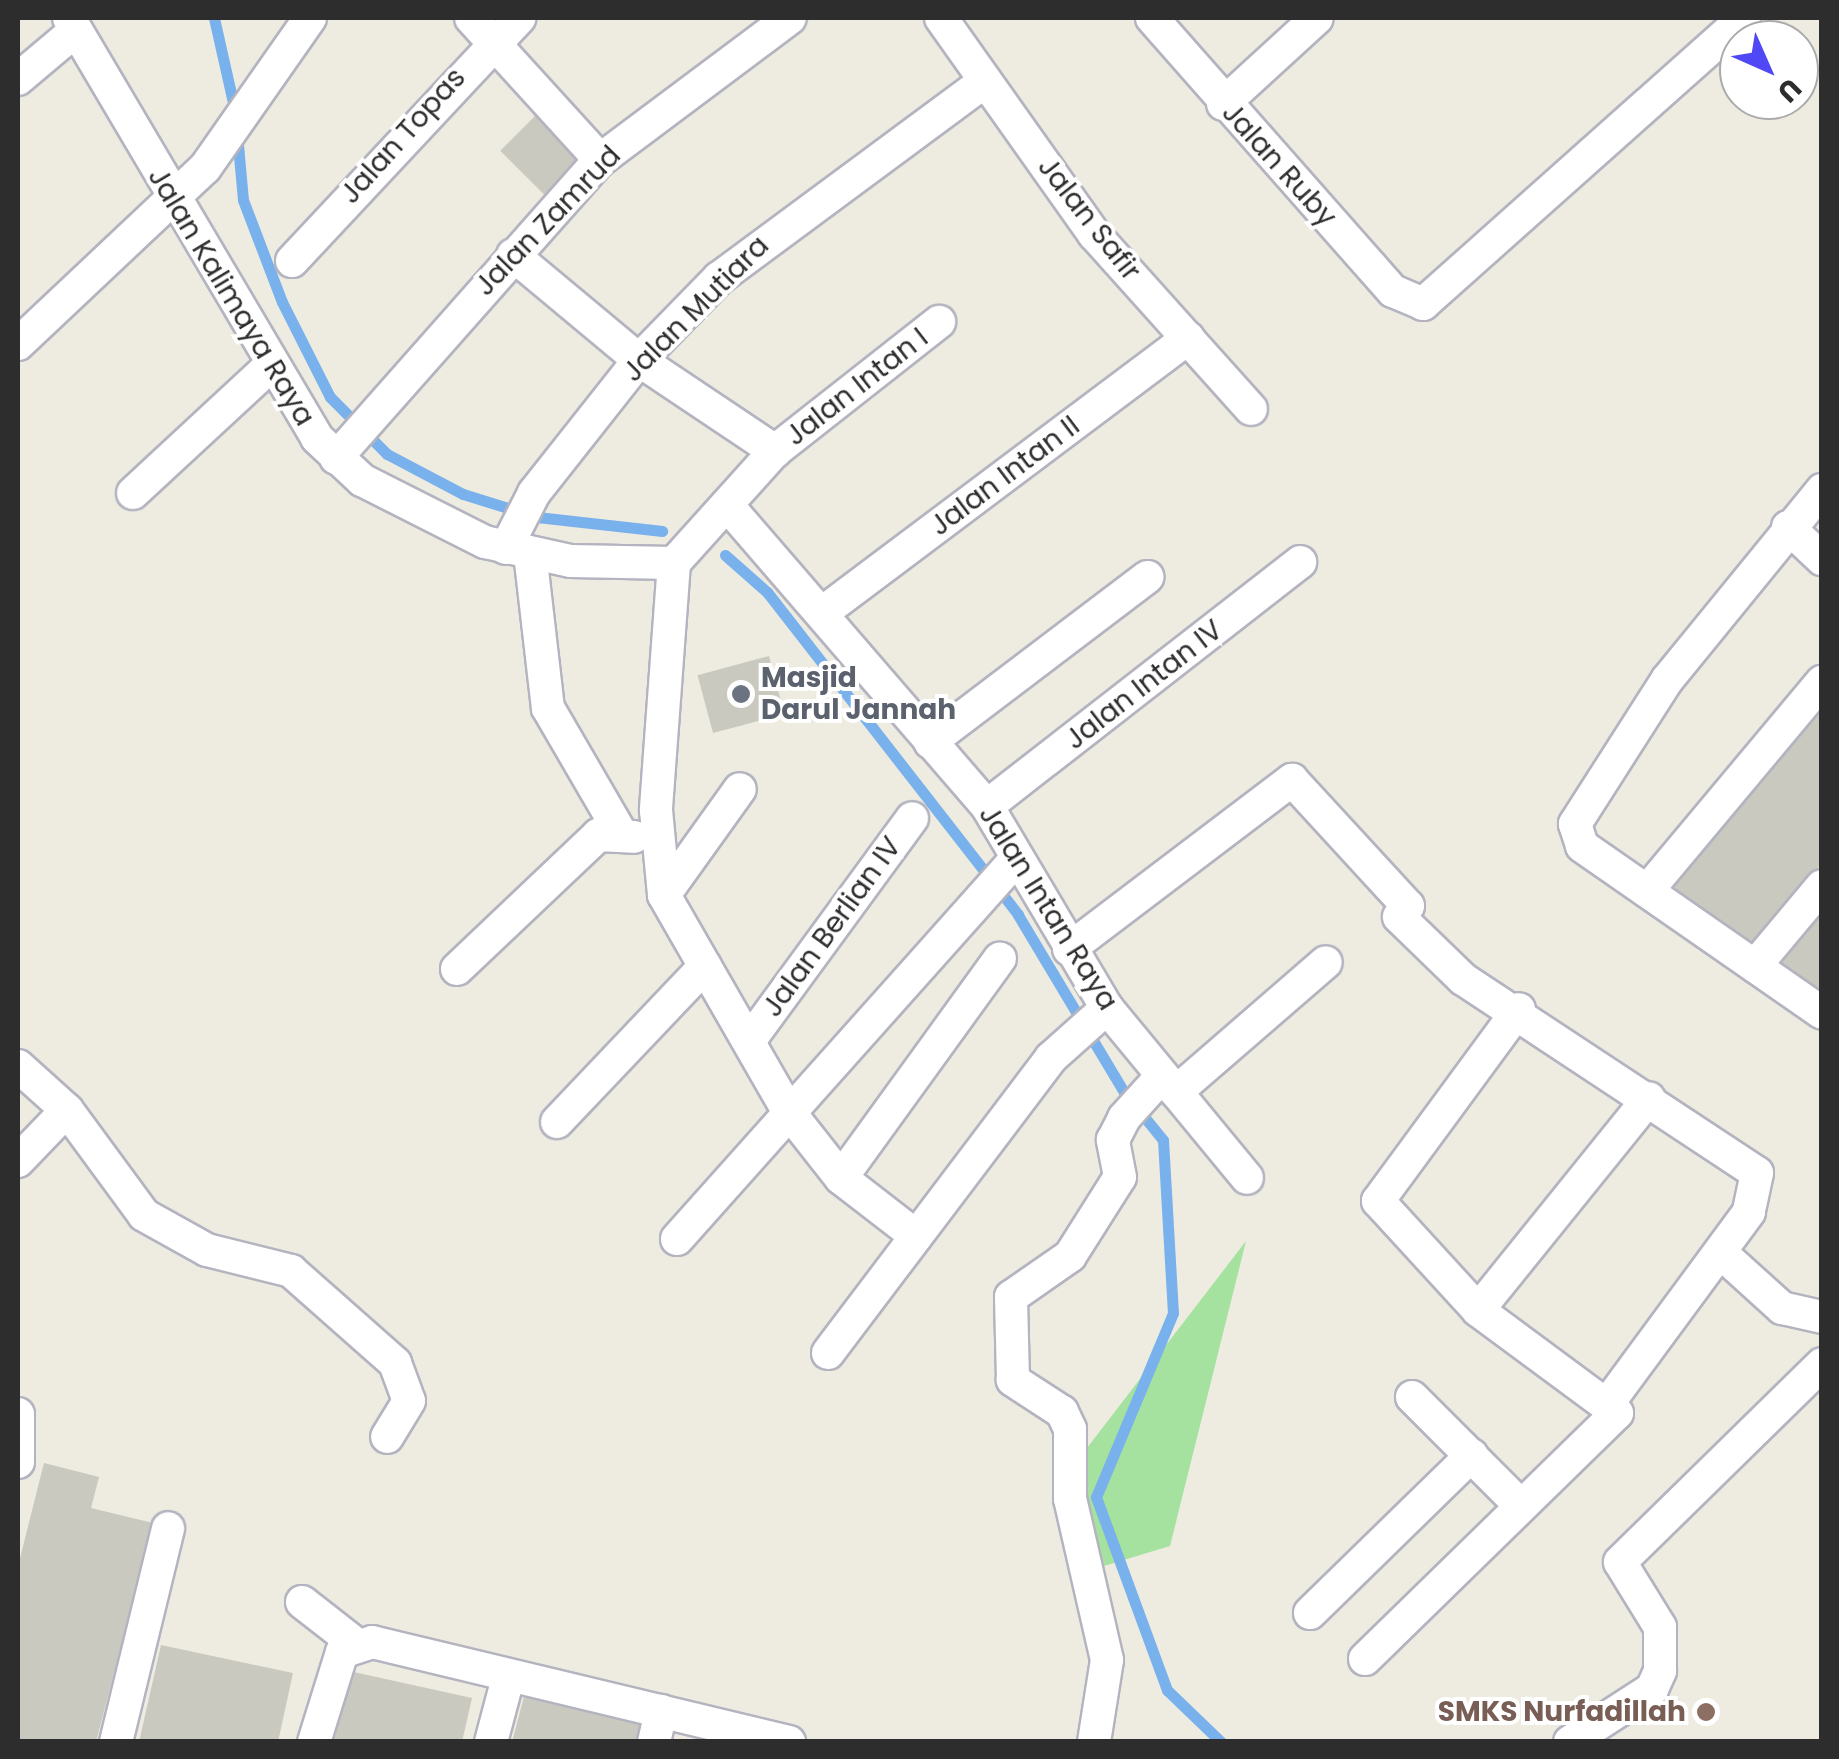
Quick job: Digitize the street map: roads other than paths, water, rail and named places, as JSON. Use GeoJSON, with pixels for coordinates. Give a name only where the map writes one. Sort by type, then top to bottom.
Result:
{"type":"FeatureCollection","features":[{"type":"Feature","properties":{"kind":"street"},"geometry":{"type":"LineString","coordinates":[[18,344],[173,204],[205,168],[310,18]]}},
{"type":"Feature","properties":{"kind":"street","name":"Jalan Topas"},"geometry":{"type":"LineString","coordinates":[[292,261],[480,29],[519,18]]}},
{"type":"Feature","properties":{"kind":"street","name":"Jalan Zamrud"},"geometry":{"type":"LineString","coordinates":[[351,436],[600,160],[790,18]]}},
{"type":"Feature","properties":{"kind":"street","name":"Jalan Safir"},"geometry":{"type":"LineString","coordinates":[[941,18],[1094,234],[1252,409]]}},
{"type":"Feature","properties":{"kind":"street","name":"Jalan Ruby"},"geometry":{"type":"LineString","coordinates":[[1152,18],[1223,104],[1413,304],[1456,280],[1744,18]]}},
{"type":"Feature","properties":{"kind":"street"},"geometry":{"type":"LineString","coordinates":[[1223,104],[1317,18]]}},
{"type":"Feature","properties":{"kind":"street"},"geometry":{"type":"LineString","coordinates":[[18,78],[72,24]]}},
{"type":"Feature","properties":{"kind":"street","name":"Jalan Kalimaya Raya"},"geometry":{"type":"LineString","coordinates":[[72,24],[270,366],[452,531],[521,528],[676,561]]}},
{"type":"Feature","properties":{"kind":"street"},"geometry":{"type":"LineString","coordinates":[[480,29],[600,160]]}},
{"type":"Feature","properties":{"kind":"street","name":"Jalan Mutiara"},"geometry":{"type":"LineString","coordinates":[[521,528],[639,360],[738,260],[985,81]]}},
{"type":"Feature","properties":{"kind":"street"},"geometry":{"type":"LineString","coordinates":[[513,255],[639,360],[774,452]]}},
{"type":"Feature","properties":{"kind":"street","name":"Jalan Intan I"},"geometry":{"type":"LineString","coordinates":[[676,561],[774,452],[940,322]]}},
{"type":"Feature","properties":{"kind":"street","name":"Jalan Intan II"},"geometry":{"type":"LineString","coordinates":[[822,613],[1188,338]]}},
{"type":"Feature","properties":{"kind":"street"},"geometry":{"type":"LineString","coordinates":[[133,493],[270,366]]}},
{"type":"Feature","properties":{"kind":"street"},"geometry":{"type":"LineString","coordinates":[[1822,490],[1788,527],[1579,812],[1582,846],[1822,1013]]}},
{"type":"Feature","properties":{"kind":"street","name":"Jalan Intan Raya"},"geometry":{"type":"LineString","coordinates":[[718,514],[822,613],[987,806],[1012,865],[1069,949],[1151,1096],[1247,1178]]}},
{"type":"Feature","properties":{"kind":"street"},"geometry":{"type":"LineString","coordinates":[[1788,527],[1822,558]]}},
{"type":"Feature","properties":{"kind":"street"},"geometry":{"type":"LineString","coordinates":[[521,528],[548,708],[619,830],[660,860]]}},
{"type":"Feature","properties":{"kind":"street"},"geometry":{"type":"LineString","coordinates":[[676,561],[659,703],[660,860],[664,895],[752,1037],[790,1112],[841,1178],[916,1236]]}},
{"type":"Feature","properties":{"kind":"street","name":"Jalan Intan IV"},"geometry":{"type":"LineString","coordinates":[[987,806],[1300,562]]}},
{"type":"Feature","properties":{"kind":"street"},"geometry":{"type":"LineString","coordinates":[[930,742],[1146,577]]}},
{"type":"Feature","properties":{"kind":"street"},"geometry":{"type":"LineString","coordinates":[[1646,891],[1822,682]]}},
{"type":"Feature","properties":{"kind":"street"},"geometry":{"type":"LineString","coordinates":[[1069,949],[1256,800],[1292,780],[1408,906],[1398,917],[1463,979],[1519,1009],[1757,1173],[1749,1212],[1609,1402],[1612,1423],[1364,1660]]}},
{"type":"Feature","properties":{"kind":"street"},"geometry":{"type":"LineString","coordinates":[[664,895],[740,789]]}},
{"type":"Feature","properties":{"kind":"street","name":"Jalan Berlian IV"},"geometry":{"type":"LineString","coordinates":[[752,1037],[912,818]]}},
{"type":"Feature","properties":{"kind":"street"},"geometry":{"type":"LineString","coordinates":[[456,969],[598,835],[619,830]]}},
{"type":"Feature","properties":{"kind":"street"},"geometry":{"type":"LineString","coordinates":[[677,1240],[973,903],[1012,865]]}},
{"type":"Feature","properties":{"kind":"street"},"geometry":{"type":"LineString","coordinates":[[1755,966],[1822,886]]}},
{"type":"Feature","properties":{"kind":"street"},"geometry":{"type":"LineString","coordinates":[[841,1178],[1000,958]]}},
{"type":"Feature","properties":{"kind":"street"},"geometry":{"type":"LineString","coordinates":[[1094,1742],[1108,1660],[1070,1499],[1070,1429],[1062,1412],[1014,1380],[1011,1297],[1070,1256],[1120,1177],[1113,1140],[1151,1096],[1326,962]]}},
{"type":"Feature","properties":{"kind":"street"},"geometry":{"type":"LineString","coordinates":[[557,1122],[706,966]]}},
{"type":"Feature","properties":{"kind":"street"},"geometry":{"type":"LineString","coordinates":[[1519,1009],[1378,1201],[1478,1310],[1609,1402]]}},
{"type":"Feature","properties":{"kind":"street"},"geometry":{"type":"LineString","coordinates":[[828,1353],[1051,1058],[1102,1011]]}},
{"type":"Feature","properties":{"kind":"street"},"geometry":{"type":"LineString","coordinates":[[18,1066],[67,1110],[144,1215],[207,1250],[291,1271],[395,1363],[409,1401],[387,1437]]}},
{"type":"Feature","properties":{"kind":"street"},"geometry":{"type":"LineString","coordinates":[[1478,1310],[1649,1098]]}},
{"type":"Feature","properties":{"kind":"street"},"geometry":{"type":"LineString","coordinates":[[18,1161],[67,1110]]}},
{"type":"Feature","properties":{"kind":"street"},"geometry":{"type":"LineString","coordinates":[[1720,1252],[1782,1308],[1822,1317]]}},
{"type":"Feature","properties":{"kind":"street"},"geometry":{"type":"LineString","coordinates":[[1570,1742],[1652,1688],[1660,1671],[1660,1627],[1620,1562],[1822,1364]]}},
{"type":"Feature","properties":{"kind":"street"},"geometry":{"type":"LineString","coordinates":[[1412,1397],[1521,1506]]}},
{"type":"Feature","properties":{"kind":"street"},"geometry":{"type":"LineString","coordinates":[[18,1414],[18,1462]]}},
{"type":"Feature","properties":{"kind":"street"},"geometry":{"type":"LineString","coordinates":[[1310,1613],[1472,1455]]}},
{"type":"Feature","properties":{"kind":"street"},"geometry":{"type":"LineString","coordinates":[[116,1742],[168,1528]]}},
{"type":"Feature","properties":{"kind":"street"},"geometry":{"type":"LineString","coordinates":[[302,1602],[356,1644],[508,1678],[657,1726],[789,1742]]}},
{"type":"Feature","properties":{"kind":"street"},"geometry":{"type":"LineString","coordinates":[[314,1742],[333,1668],[356,1644]]}},
{"type":"Feature","properties":{"kind":"street"},"geometry":{"type":"LineString","coordinates":[[491,1742],[508,1678]]}},
{"type":"Feature","properties":{"kind":"waterway"},"geometry":{"type":"LineString","coordinates":[[214,18],[235,111]]}},
{"type":"Feature","properties":{"kind":"waterway"},"geometry":{"type":"LineString","coordinates":[[237,134],[243,200],[282,302],[330,397],[387,454],[463,494],[537,517],[662,531]]}},
{"type":"Feature","properties":{"kind":"waterway"},"geometry":{"type":"LineString","coordinates":[[725,555],[767,592],[1018,915],[1124,1092],[1163,1140],[1173,1313],[1096,1497],[1167,1690],[1221,1742]]}},
{"type":"Feature","properties":{"kind":"place","name":"Masjid Darul Jannah"},"geometry":{"type":"Point","coordinates":[741,694]}},
{"type":"Feature","properties":{"kind":"place","name":"SMKS Nurfadillah"},"geometry":{"type":"Point","coordinates":[1706,1712]}}]}
